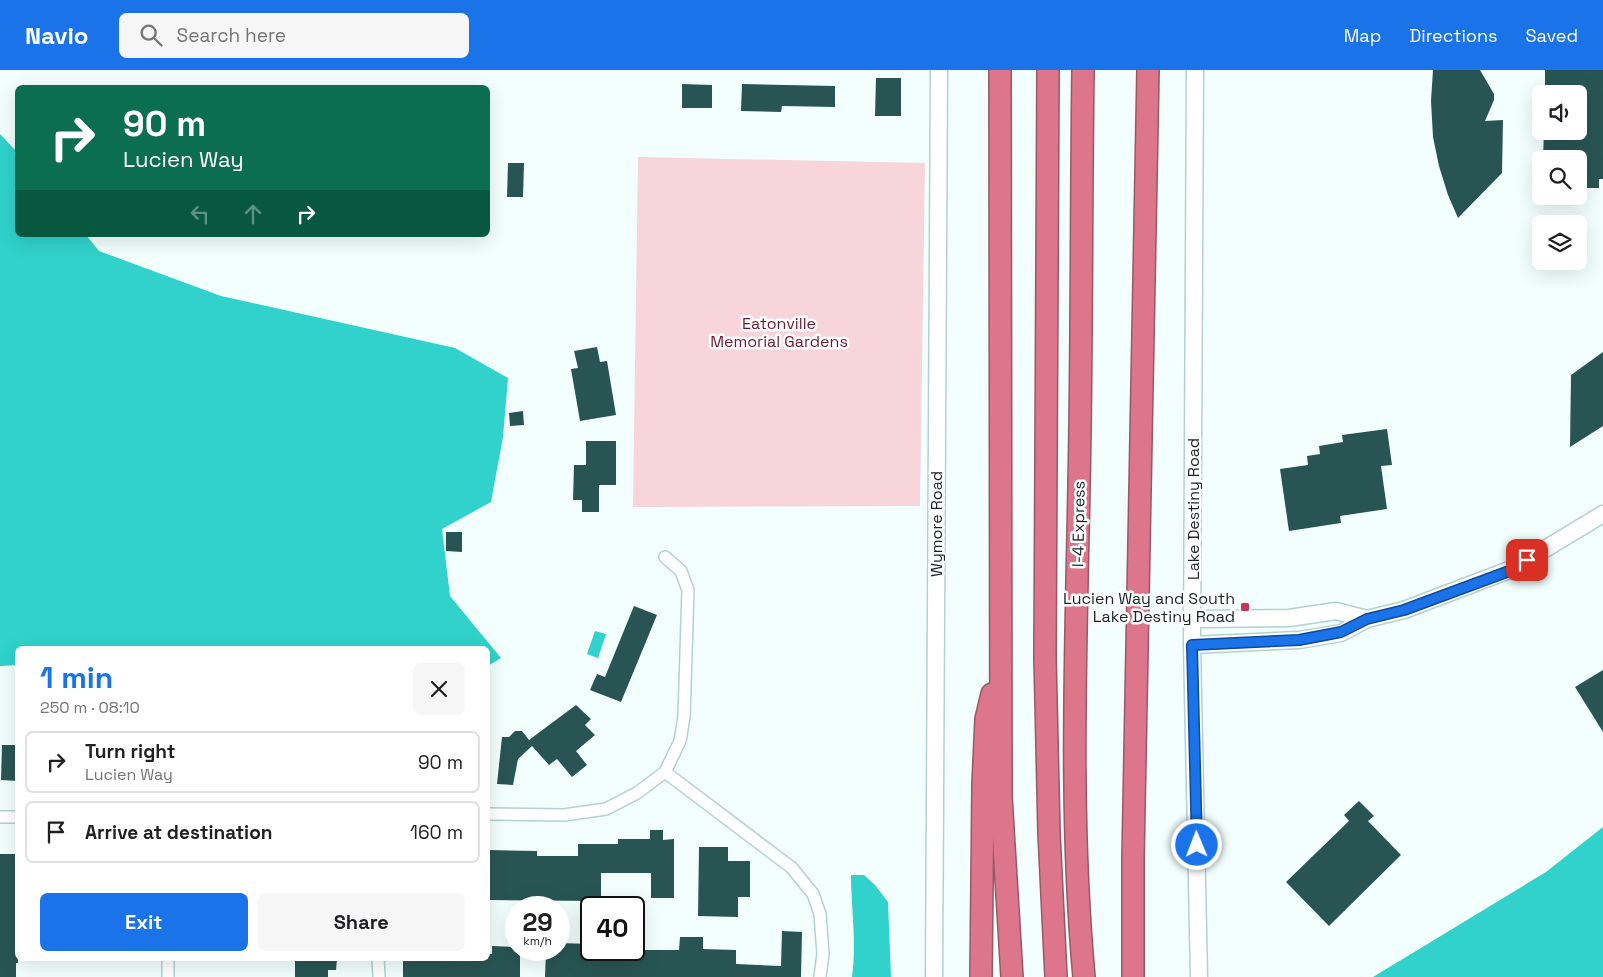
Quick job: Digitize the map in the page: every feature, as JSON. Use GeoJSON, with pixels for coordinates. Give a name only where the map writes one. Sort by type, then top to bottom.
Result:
{"type":"FeatureCollection","features":[{"type":"Feature","properties":{"kind":"highway"},"geometry":{"type":"LineString","coordinates":[[1000,70],[1001,796],[1012,977]]}},
{"type":"Feature","properties":{"kind":"highway","name":"I-4 Express"},"geometry":{"type":"LineString","coordinates":[[1048,70],[1045,657],[1056,977]]}},
{"type":"Feature","properties":{"kind":"highway","name":"I-4 Express"},"geometry":{"type":"LineString","coordinates":[[1083,70],[1080,444],[1074,725],[1079,927],[1084,977]]}},
{"type":"Feature","properties":{"kind":"highway"},"geometry":{"type":"LineString","coordinates":[[1134,977],[1132,859],[1148,70]]}},
{"type":"Feature","properties":{"kind":"highway"},"geometry":{"type":"LineString","coordinates":[[981,977],[986,719],[1000,663]]}},
{"type":"Feature","properties":{"kind":"street","name":"Wymore Road"},"geometry":{"type":"LineString","coordinates":[[934,977],[939,70]]}},
{"type":"Feature","properties":{"kind":"street","name":"Lake Destiny Road"},"geometry":{"type":"LineString","coordinates":[[1195,70],[1192,645],[1199,977]]}},
{"type":"Feature","properties":{"kind":"street"},"geometry":{"type":"LineString","coordinates":[[1192,645],[1299,640],[1341,632],[1367,619],[1404,610],[1512,570],[1603,514]]}},
{"type":"Feature","properties":{"kind":"street"},"geometry":{"type":"LineString","coordinates":[[490,814],[564,816],[606,809],[637,793],[665,772],[680,741],[684,717],[688,590],[681,571],[665,557]]}},
{"type":"Feature","properties":{"kind":"street"},"geometry":{"type":"LineString","coordinates":[[1192,619],[1289,618],[1336,611],[1367,619]]}},
{"type":"Feature","properties":{"kind":"street"},"geometry":{"type":"LineString","coordinates":[[665,772],[792,868],[813,894],[820,914],[823,954],[820,977]]}},
{"type":"Feature","properties":{"kind":"street"},"geometry":{"type":"LineString","coordinates":[[0,817],[15,817]]}},
{"type":"Feature","properties":{"kind":"street"},"geometry":{"type":"LineString","coordinates":[[168,961],[168,977]]}},
{"type":"Feature","properties":{"kind":"street"},"geometry":{"type":"LineString","coordinates":[[378,961],[379,977]]}},
{"type":"Feature","properties":{"kind":"green space","name":"Eatonville Memorial Gardens"},"geometry":{"type":"Polygon","coordinates":[[[638,157],[925,163],[920,506],[633,507],[638,157]]]}},
{"type":"Feature","properties":{"kind":"water"},"geometry":{"type":"Polygon","coordinates":[[[0,134],[15,150],[15,237],[88,237],[99,251],[221,296],[455,348],[508,378],[503,437],[491,502],[442,529],[450,596],[501,658],[490,665],[490,646],[15,646],[15,665],[0,666],[0,134]]]}},
{"type":"Feature","properties":{"kind":"water"},"geometry":{"type":"Polygon","coordinates":[[[595,631],[606,634],[598,658],[587,654],[595,631]]]}},
{"type":"Feature","properties":{"kind":"water"},"geometry":{"type":"Polygon","coordinates":[[[1603,827],[1603,977],[1373,977],[1546,872],[1603,827]]]}},
{"type":"Feature","properties":{"kind":"water"},"geometry":{"type":"Polygon","coordinates":[[[851,875],[864,875],[875,885],[888,902],[891,977],[852,977],[854,939],[851,875]]]}},
{"type":"Feature","properties":{"kind":"building"},"geometry":{"type":"Polygon","coordinates":[[[1433,70],[1480,70],[1494,94],[1494,100],[1485,121],[1503,120],[1502,173],[1458,218],[1439,166],[1433,137],[1431,101],[1433,70]]]}},
{"type":"Feature","properties":{"kind":"building"},"geometry":{"type":"Polygon","coordinates":[[[1545,70],[1603,70],[1603,179],[1599,179],[1599,188],[1587,188],[1587,150],[1543,150],[1544,140],[1587,140],[1587,85],[1545,85],[1545,70]]]}},
{"type":"Feature","properties":{"kind":"building"},"geometry":{"type":"Polygon","coordinates":[[[876,78],[901,78],[901,116],[875,116],[876,78]]]}},
{"type":"Feature","properties":{"kind":"building"},"geometry":{"type":"Polygon","coordinates":[[[682,84],[712,85],[712,108],[682,108],[682,84]]]}},
{"type":"Feature","properties":{"kind":"building"},"geometry":{"type":"Polygon","coordinates":[[[742,84],[835,86],[835,107],[782,106],[781,112],[741,111],[742,84]]]}},
{"type":"Feature","properties":{"kind":"building"},"geometry":{"type":"Polygon","coordinates":[[[508,163],[524,163],[523,197],[507,197],[508,163]]]}},
{"type":"Feature","properties":{"kind":"building"},"geometry":{"type":"Polygon","coordinates":[[[597,347],[600,362],[607,361],[616,415],[580,421],[571,369],[578,368],[574,351],[597,347]]]}},
{"type":"Feature","properties":{"kind":"building"},"geometry":{"type":"Polygon","coordinates":[[[1603,352],[1603,426],[1570,447],[1571,375],[1603,352]]]}},
{"type":"Feature","properties":{"kind":"building"},"geometry":{"type":"Polygon","coordinates":[[[523,411],[524,425],[510,426],[509,413],[523,411]]]}},
{"type":"Feature","properties":{"kind":"building"},"geometry":{"type":"Polygon","coordinates":[[[1387,429],[1392,465],[1381,466],[1387,509],[1340,516],[1341,523],[1289,531],[1280,469],[1308,465],[1307,456],[1320,454],[1319,446],[1343,442],[1342,435],[1387,429]]]}},
{"type":"Feature","properties":{"kind":"building"},"geometry":{"type":"Polygon","coordinates":[[[586,441],[616,441],[616,485],[599,485],[599,512],[582,512],[582,500],[573,500],[574,465],[586,465],[586,441]]]}},
{"type":"Feature","properties":{"kind":"building"},"geometry":{"type":"Polygon","coordinates":[[[446,532],[462,532],[462,552],[446,551],[446,532]]]}},
{"type":"Feature","properties":{"kind":"building"},"geometry":{"type":"Polygon","coordinates":[[[634,606],[657,615],[621,702],[590,690],[597,674],[605,677],[634,606]]]}},
{"type":"Feature","properties":{"kind":"building"},"geometry":{"type":"Polygon","coordinates":[[[1603,670],[1603,732],[1575,687],[1603,670]]]}},
{"type":"Feature","properties":{"kind":"building"},"geometry":{"type":"Polygon","coordinates":[[[576,705],[591,719],[585,725],[595,735],[576,751],[587,765],[572,777],[557,759],[549,765],[532,746],[518,759],[513,785],[497,784],[502,737],[509,737],[515,731],[522,731],[529,740],[576,705]]]}},
{"type":"Feature","properties":{"kind":"building"},"geometry":{"type":"Polygon","coordinates":[[[2,745],[15,745],[15,781],[1,780],[2,745]]]}},
{"type":"Feature","properties":{"kind":"building"},"geometry":{"type":"Polygon","coordinates":[[[1359,801],[1374,816],[1368,821],[1401,855],[1329,926],[1286,882],[1349,821],[1344,815],[1359,801]]]}},
{"type":"Feature","properties":{"kind":"building"},"geometry":{"type":"Polygon","coordinates":[[[650,830],[663,830],[663,840],[674,839],[674,898],[651,898],[651,873],[601,873],[601,896],[580,896],[580,901],[570,901],[570,896],[505,896],[505,900],[490,900],[490,850],[537,851],[537,856],[578,856],[578,844],[618,844],[618,839],[650,839],[650,830]]]}},
{"type":"Feature","properties":{"kind":"building"},"geometry":{"type":"Polygon","coordinates":[[[699,847],[728,847],[728,861],[750,861],[750,897],[738,897],[738,917],[698,916],[699,847]]]}},
{"type":"Feature","properties":{"kind":"building"},"geometry":{"type":"Polygon","coordinates":[[[0,854],[15,854],[15,961],[18,961],[18,963],[16,963],[16,977],[0,977],[0,854]]]}},
{"type":"Feature","properties":{"kind":"building"},"geometry":{"type":"Polygon","coordinates":[[[782,931],[802,932],[801,977],[545,977],[546,961],[570,961],[570,943],[580,944],[580,961],[645,961],[645,950],[679,950],[680,937],[703,937],[703,949],[736,950],[736,964],[781,966],[782,931]]]}},
{"type":"Feature","properties":{"kind":"building"},"geometry":{"type":"Polygon","coordinates":[[[492,946],[505,947],[505,961],[520,961],[520,977],[403,977],[403,961],[490,961],[490,954],[492,954],[492,946]]]}},
{"type":"Feature","properties":{"kind":"building"},"geometry":{"type":"Polygon","coordinates":[[[295,961],[337,961],[336,970],[328,970],[328,977],[295,977],[295,961]]]}},
{"type":"Feature","properties":{"kind":"place","name":"Lucien Way and South Lake Destiny Road"},"geometry":{"type":"Point","coordinates":[1245,607]}},
{"type":"Feature","properties":{"kind":"route"},"geometry":{"type":"LineString","coordinates":[[1197,845],[1192,645],[1299,640],[1341,632],[1367,619],[1404,610],[1496,574],[1512,570],[1527,560]]}}]}
